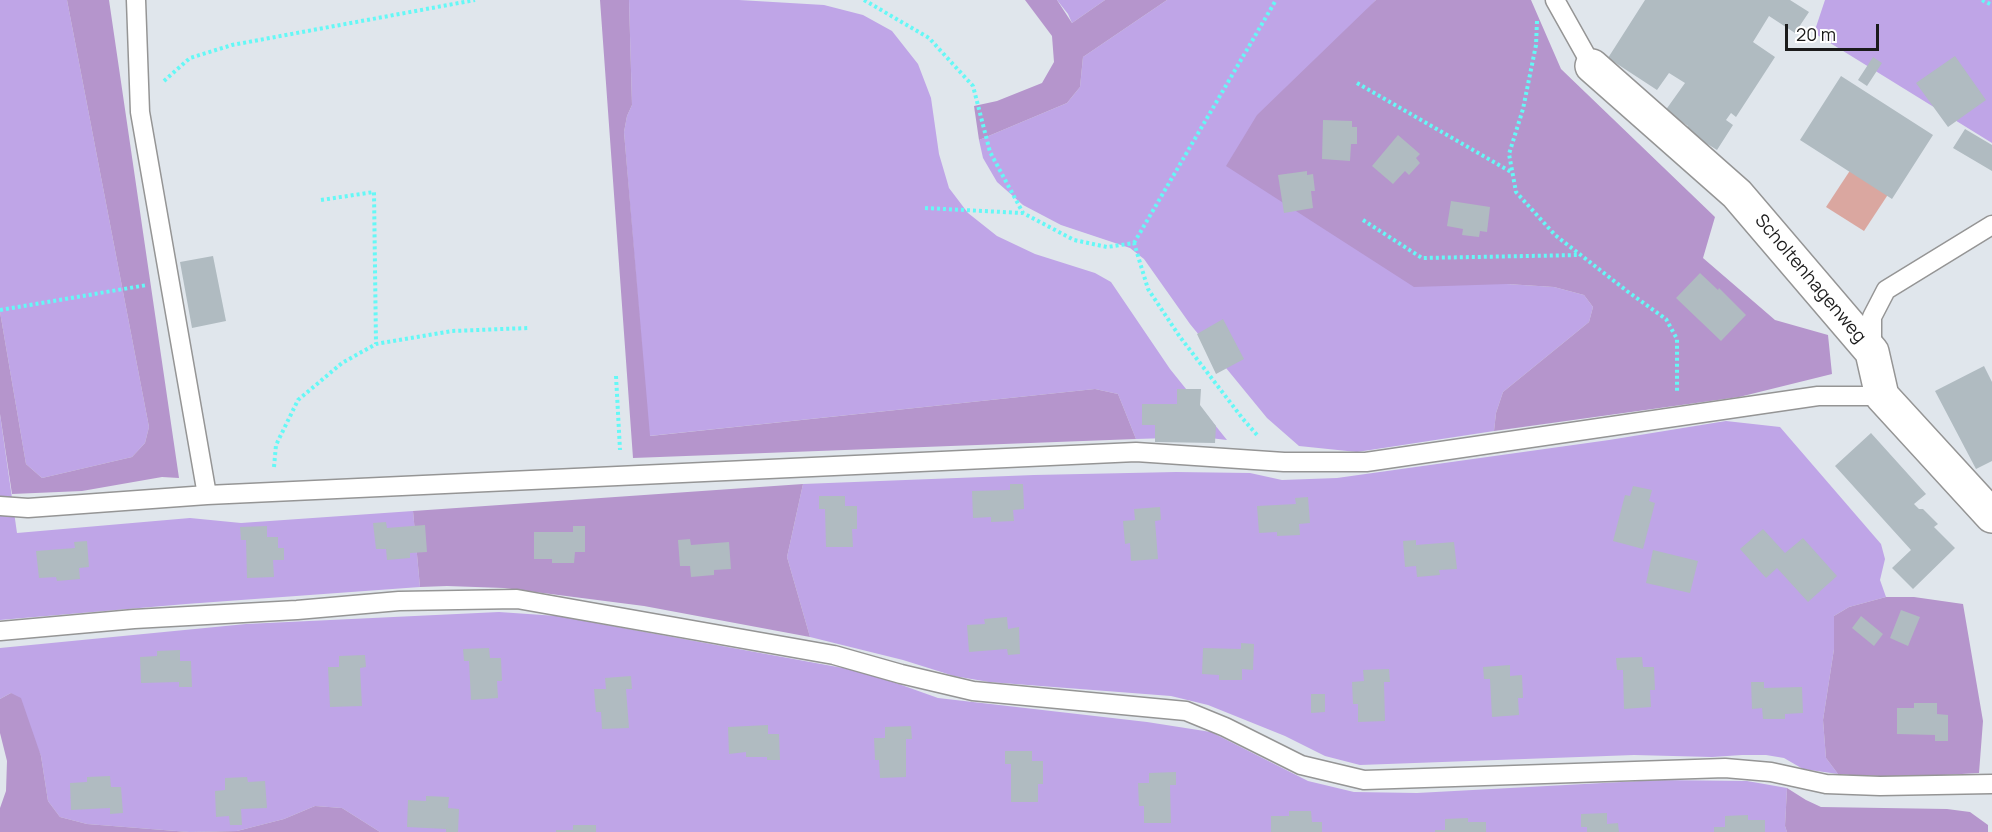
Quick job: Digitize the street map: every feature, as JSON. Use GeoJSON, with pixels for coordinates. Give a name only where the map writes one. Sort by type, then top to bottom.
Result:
{"type":"FeatureCollection","features":[{"type":"Feature","properties":{"kind":"street","name":"Scholtenhagenweg"},"geometry":{"type":"LineString","coordinates":[[1592,66],[1737,194],[1872,352],[1882,396],[1992,516]]}},
{"type":"Feature","properties":{"kind":"lane"},"geometry":{"type":"LineString","coordinates":[[136,0],[140,112],[207,495]]}},
{"type":"Feature","properties":{"kind":"lane"},"geometry":{"type":"LineString","coordinates":[[1555,0],[1592,66]]}},
{"type":"Feature","properties":{"kind":"lane"},"geometry":{"type":"LineString","coordinates":[[1872,352],[1872,317],[1886,290],[1992,225]]}},
{"type":"Feature","properties":{"kind":"lane"},"geometry":{"type":"LineString","coordinates":[[0,506],[28,508],[271,491],[1136,452],[1284,462],[1366,462],[1818,396],[1882,396]]}},
{"type":"Feature","properties":{"kind":"lane"},"geometry":{"type":"LineString","coordinates":[[0,631],[134,619],[297,610],[399,601],[517,599],[834,655],[973,691],[1186,711],[1225,727],[1301,765],[1364,780],[1725,768],[1771,772],[1826,784],[1880,786],[1992,784]]}},
{"type":"Feature","properties":{"kind":"path"},"geometry":{"type":"LineString","coordinates":[[140,112],[162,82],[190,58],[232,45],[475,0]]}},
{"type":"Feature","properties":{"kind":"path"},"geometry":{"type":"LineString","coordinates":[[864,0],[929,38],[973,86],[990,152],[1023,213]]}},
{"type":"Feature","properties":{"kind":"path"},"geometry":{"type":"LineString","coordinates":[[1276,0],[1134,243],[1148,289],[1180,337],[1243,419],[1284,462]]}},
{"type":"Feature","properties":{"kind":"path"},"geometry":{"type":"LineString","coordinates":[[1982,0],[1992,5]]}},
{"type":"Feature","properties":{"kind":"path"},"geometry":{"type":"LineString","coordinates":[[1538,11],[1536,45],[1525,99],[1509,154],[1516,192],[1555,235],[1666,319],[1677,339],[1677,417]]}},
{"type":"Feature","properties":{"kind":"path"},"geometry":{"type":"LineString","coordinates":[[1357,83],[1512,172]]}},
{"type":"Feature","properties":{"kind":"path"},"geometry":{"type":"LineString","coordinates":[[321,200],[374,192],[376,344]]}},
{"type":"Feature","properties":{"kind":"path"},"geometry":{"type":"LineString","coordinates":[[925,208],[1023,213],[1074,240],[1107,247],[1134,243]]}},
{"type":"Feature","properties":{"kind":"path"},"geometry":{"type":"LineString","coordinates":[[1363,220],[1422,258],[1581,255]]}},
{"type":"Feature","properties":{"kind":"path"},"geometry":{"type":"LineString","coordinates":[[0,310],[170,281]]}},
{"type":"Feature","properties":{"kind":"path"},"geometry":{"type":"LineString","coordinates":[[271,491],[276,445],[298,400],[342,363],[376,344],[452,331],[528,328]]}},
{"type":"Feature","properties":{"kind":"path"},"geometry":{"type":"LineString","coordinates":[[615,376],[621,475]]}},
{"type":"Feature","properties":{"kind":"shaded area"},"geometry":{"type":"Polygon","coordinates":[[[0,0],[67,0],[149,427],[145,443],[132,457],[42,478],[26,464],[0,312],[0,0]]]}},
{"type":"Feature","properties":{"kind":"shaded area"},"geometry":{"type":"Polygon","coordinates":[[[67,0],[109,0],[179,478],[162,477],[82,491],[12,494],[0,414],[0,312],[26,464],[42,478],[132,457],[145,443],[149,427],[67,0]]]}},
{"type":"Feature","properties":{"kind":"shaded area"},"geometry":{"type":"Polygon","coordinates":[[[600,0],[629,0],[632,105],[624,132],[650,436],[1095,389],[1118,394],[1136,439],[633,458],[600,0]]]}},
{"type":"Feature","properties":{"kind":"shaded area"},"geometry":{"type":"Polygon","coordinates":[[[629,0],[739,0],[824,5],[863,15],[892,31],[918,64],[931,98],[939,154],[949,188],[968,213],[997,236],[1035,254],[1095,273],[1111,282],[1170,369],[1227,440],[1201,437],[1136,439],[1118,394],[1095,389],[649,436],[624,132],[632,105],[629,0]]]}},
{"type":"Feature","properties":{"kind":"shaded area"},"geometry":{"type":"Polygon","coordinates":[[[1025,0],[1057,0],[1072,23],[1105,0],[1167,0],[1083,57],[1080,87],[1067,103],[979,140],[974,106],[997,101],[1042,83],[1054,62],[1052,36],[1025,0]]]}},
{"type":"Feature","properties":{"kind":"shaded area"},"geometry":{"type":"Polygon","coordinates":[[[1057,0],[1105,0],[1072,23],[1057,0]]]}},
{"type":"Feature","properties":{"kind":"shaded area"},"geometry":{"type":"Polygon","coordinates":[[[1167,0],[1376,0],[1367,10],[1507,284],[1554,287],[1584,295],[1593,307],[1589,322],[1503,392],[1496,413],[1494,431],[1357,452],[1299,446],[1267,418],[1190,324],[1144,259],[1130,248],[1061,225],[1023,205],[997,182],[983,158],[979,140],[1067,103],[1080,87],[1083,57],[1167,0]]]}},
{"type":"Feature","properties":{"kind":"shaded area"},"geometry":{"type":"Polygon","coordinates":[[[1376,0],[1531,0],[1561,69],[1715,217],[1703,258],[1775,320],[1828,335],[1832,374],[1739,397],[1494,431],[1496,413],[1503,392],[1589,322],[1593,307],[1584,295],[1554,287],[1507,284],[1414,287],[1226,166],[1257,115],[1376,0]]]}},
{"type":"Feature","properties":{"kind":"shaded area"},"geometry":{"type":"Polygon","coordinates":[[[1825,0],[1992,0],[1992,143],[1814,33],[1825,0]]]}},
{"type":"Feature","properties":{"kind":"shaded area"},"geometry":{"type":"Polygon","coordinates":[[[1874,134],[1912,158],[1864,231],[1826,207],[1874,134]]]}},
{"type":"Feature","properties":{"kind":"shaded area"},"geometry":{"type":"Polygon","coordinates":[[[0,414],[17,533],[190,518],[241,523],[413,511],[420,587],[0,620],[0,414]]]}},
{"type":"Feature","properties":{"kind":"shaded area"},"geometry":{"type":"Polygon","coordinates":[[[1726,421],[1780,427],[1881,544],[1885,559],[1880,580],[1886,597],[1849,607],[1834,616],[1834,649],[1823,720],[1826,758],[1838,774],[1803,769],[1784,758],[1766,755],[1712,757],[1634,755],[1360,765],[1325,756],[1285,736],[1208,705],[1171,696],[989,682],[954,676],[903,660],[810,637],[787,557],[803,484],[1176,472],[1250,473],[1282,480],[1337,478],[1609,440],[1726,421]]]}},
{"type":"Feature","properties":{"kind":"shaded area"},"geometry":{"type":"Polygon","coordinates":[[[803,484],[787,557],[810,637],[644,606],[504,588],[420,587],[413,511],[803,484]]]}},
{"type":"Feature","properties":{"kind":"shaded area"},"geometry":{"type":"Polygon","coordinates":[[[1886,597],[1914,597],[1963,604],[1983,721],[1979,773],[1909,777],[1838,774],[1826,758],[1823,720],[1834,649],[1834,616],[1849,607],[1886,597]]]}},
{"type":"Feature","properties":{"kind":"shaded area"},"geometry":{"type":"Polygon","coordinates":[[[499,612],[557,616],[865,672],[938,698],[1147,722],[1211,732],[1308,781],[1354,792],[1417,793],[1659,780],[1747,781],[1787,788],[1785,826],[1787,832],[380,832],[342,808],[315,806],[284,819],[237,831],[189,832],[87,824],[60,817],[48,801],[41,756],[11,693],[0,699],[0,648],[246,624],[499,612]]]}},
{"type":"Feature","properties":{"kind":"shaded area"},"geometry":{"type":"Polygon","coordinates":[[[11,693],[21,698],[41,756],[48,801],[60,817],[87,824],[189,832],[0,832],[0,808],[6,791],[7,761],[0,733],[0,699],[11,693]]]}},
{"type":"Feature","properties":{"kind":"shaded area"},"geometry":{"type":"Polygon","coordinates":[[[1787,788],[1821,807],[1947,809],[1970,812],[1988,825],[1988,832],[1787,832],[1785,826],[1787,788]]]}},
{"type":"Feature","properties":{"kind":"shaded area"},"geometry":{"type":"Polygon","coordinates":[[[315,806],[342,808],[380,832],[189,832],[237,831],[284,819],[315,806]]]}},
{"type":"Feature","properties":{"kind":"building"},"geometry":{"type":"Polygon","coordinates":[[[1645,0],[1790,0],[1809,12],[1795,33],[1769,16],[1753,42],[1775,57],[1736,117],[1731,113],[1726,120],[1733,125],[1717,150],[1685,130],[1688,126],[1665,111],[1685,83],[1669,73],[1657,90],[1608,58],[1645,0]]]}},
{"type":"Feature","properties":{"kind":"building"},"geometry":{"type":"Polygon","coordinates":[[[1955,56],[1986,100],[1948,127],[1916,83],[1955,56]]]}},
{"type":"Feature","properties":{"kind":"building"},"geometry":{"type":"Polygon","coordinates":[[[1873,57],[1882,63],[1867,86],[1858,80],[1873,57]]]}},
{"type":"Feature","properties":{"kind":"building"},"geometry":{"type":"Polygon","coordinates":[[[1841,76],[1933,135],[1892,199],[1800,140],[1841,76]]]}},
{"type":"Feature","properties":{"kind":"building"},"geometry":{"type":"Polygon","coordinates":[[[1323,120],[1352,121],[1352,127],[1357,127],[1357,144],[1351,144],[1350,161],[1322,159],[1323,120]]]}},
{"type":"Feature","properties":{"kind":"building"},"geometry":{"type":"Polygon","coordinates":[[[1965,129],[1992,145],[1992,171],[1953,148],[1965,129]]]}},
{"type":"Feature","properties":{"kind":"building"},"geometry":{"type":"Polygon","coordinates":[[[1398,135],[1420,154],[1416,158],[1420,163],[1409,175],[1405,171],[1393,184],[1372,166],[1398,135]]]}},
{"type":"Feature","properties":{"kind":"building"},"geometry":{"type":"Polygon","coordinates":[[[1307,171],[1307,175],[1313,174],[1315,191],[1311,191],[1313,208],[1284,213],[1278,175],[1307,171]]]}},
{"type":"Feature","properties":{"kind":"building"},"geometry":{"type":"Polygon","coordinates":[[[1451,201],[1490,207],[1487,232],[1480,231],[1479,237],[1462,235],[1463,229],[1447,226],[1451,201]]]}},
{"type":"Feature","properties":{"kind":"building"},"geometry":{"type":"Polygon","coordinates":[[[213,256],[226,321],[192,328],[180,262],[213,256]]]}},
{"type":"Feature","properties":{"kind":"building"},"geometry":{"type":"Polygon","coordinates":[[[1700,273],[1746,315],[1721,341],[1676,298],[1700,273]]]}},
{"type":"Feature","properties":{"kind":"building"},"geometry":{"type":"Polygon","coordinates":[[[1223,319],[1244,359],[1216,374],[1197,334],[1223,319]]]}},
{"type":"Feature","properties":{"kind":"building"},"geometry":{"type":"Polygon","coordinates":[[[1984,366],[1992,382],[1992,461],[1976,469],[1935,391],[1984,366]]]}},
{"type":"Feature","properties":{"kind":"building"},"geometry":{"type":"Polygon","coordinates":[[[1177,389],[1201,389],[1200,405],[1216,426],[1215,443],[1155,442],[1155,425],[1142,425],[1142,404],[1177,404],[1177,389]]]}},
{"type":"Feature","properties":{"kind":"building"},"geometry":{"type":"Polygon","coordinates":[[[1871,433],[1926,494],[1914,504],[1919,509],[1923,509],[1938,524],[1934,527],[1955,548],[1913,589],[1892,568],[1911,550],[1835,466],[1871,433]]]}},
{"type":"Feature","properties":{"kind":"building"},"geometry":{"type":"Polygon","coordinates":[[[1010,484],[1023,484],[1024,509],[1013,510],[1014,521],[991,522],[991,517],[973,518],[972,491],[1010,490],[1010,484]]]}},
{"type":"Feature","properties":{"kind":"building"},"geometry":{"type":"Polygon","coordinates":[[[1633,486],[1652,490],[1649,501],[1655,503],[1643,549],[1613,541],[1625,495],[1630,496],[1633,486]]]}},
{"type":"Feature","properties":{"kind":"building"},"geometry":{"type":"Polygon","coordinates":[[[819,496],[845,496],[845,506],[857,506],[857,529],[852,529],[853,547],[826,547],[825,509],[819,509],[819,496]]]}},
{"type":"Feature","properties":{"kind":"building"},"geometry":{"type":"Polygon","coordinates":[[[1308,497],[1310,523],[1299,524],[1300,535],[1277,536],[1277,532],[1259,533],[1257,506],[1296,504],[1295,498],[1308,497]]]}},
{"type":"Feature","properties":{"kind":"building"},"geometry":{"type":"Polygon","coordinates":[[[1160,507],[1161,520],[1155,521],[1158,559],[1131,561],[1130,543],[1125,544],[1123,521],[1135,520],[1134,509],[1160,507]]]}},
{"type":"Feature","properties":{"kind":"building"},"geometry":{"type":"Polygon","coordinates":[[[386,522],[387,528],[425,525],[427,552],[410,553],[410,558],[387,560],[386,549],[376,549],[373,523],[386,522]]]}},
{"type":"Feature","properties":{"kind":"building"},"geometry":{"type":"Polygon","coordinates":[[[267,526],[267,537],[278,537],[278,548],[284,548],[284,560],[273,560],[274,577],[247,578],[246,540],[241,540],[240,527],[267,526]]]}},
{"type":"Feature","properties":{"kind":"building"},"geometry":{"type":"Polygon","coordinates":[[[573,526],[585,526],[585,552],[575,552],[574,563],[552,563],[552,559],[534,559],[534,532],[573,532],[573,526]]]}},
{"type":"Feature","properties":{"kind":"building"},"geometry":{"type":"Polygon","coordinates":[[[1763,529],[1785,553],[1803,538],[1837,576],[1808,602],[1777,568],[1766,578],[1740,549],[1763,529]]]}},
{"type":"Feature","properties":{"kind":"building"},"geometry":{"type":"Polygon","coordinates":[[[690,539],[691,545],[729,542],[731,569],[714,570],[714,575],[691,577],[690,566],[680,566],[678,540],[690,539]]]}},
{"type":"Feature","properties":{"kind":"building"},"geometry":{"type":"Polygon","coordinates":[[[1416,540],[1416,545],[1454,542],[1457,569],[1439,570],[1440,575],[1417,577],[1416,566],[1405,567],[1403,541],[1416,540]]]}},
{"type":"Feature","properties":{"kind":"building"},"geometry":{"type":"Polygon","coordinates":[[[87,541],[89,567],[79,568],[80,579],[57,581],[56,577],[39,578],[36,551],[75,548],[74,542],[87,541]]]}},
{"type":"Feature","properties":{"kind":"building"},"geometry":{"type":"Polygon","coordinates":[[[1653,550],[1698,561],[1690,593],[1646,583],[1653,550]]]}},
{"type":"Feature","properties":{"kind":"building"},"geometry":{"type":"Polygon","coordinates":[[[1901,610],[1920,617],[1908,646],[1890,638],[1901,610]]]}},
{"type":"Feature","properties":{"kind":"building"},"geometry":{"type":"Polygon","coordinates":[[[1861,616],[1883,634],[1874,646],[1852,628],[1861,616]]]}},
{"type":"Feature","properties":{"kind":"building"},"geometry":{"type":"Polygon","coordinates":[[[1007,617],[1008,629],[1019,627],[1020,654],[1008,655],[1007,649],[969,652],[967,625],[985,624],[984,619],[1007,617]]]}},
{"type":"Feature","properties":{"kind":"building"},"geometry":{"type":"Polygon","coordinates":[[[1241,643],[1254,644],[1253,670],[1242,669],[1242,680],[1219,680],[1219,675],[1202,674],[1203,648],[1241,649],[1241,643]]]}},
{"type":"Feature","properties":{"kind":"building"},"geometry":{"type":"Polygon","coordinates":[[[489,648],[490,658],[501,658],[502,681],[497,681],[498,698],[471,700],[469,661],[464,661],[463,649],[489,648]]]}},
{"type":"Feature","properties":{"kind":"building"},"geometry":{"type":"Polygon","coordinates":[[[180,650],[180,661],[191,661],[192,687],[179,687],[179,682],[141,683],[140,657],[157,656],[157,651],[180,650]]]}},
{"type":"Feature","properties":{"kind":"building"},"geometry":{"type":"Polygon","coordinates":[[[365,655],[366,667],[360,668],[362,706],[330,707],[328,667],[339,667],[339,656],[365,655]]]}},
{"type":"Feature","properties":{"kind":"building"},"geometry":{"type":"Polygon","coordinates":[[[1642,657],[1643,667],[1654,667],[1655,690],[1650,690],[1651,707],[1624,709],[1623,670],[1617,670],[1616,658],[1642,657]]]}},
{"type":"Feature","properties":{"kind":"building"},"geometry":{"type":"Polygon","coordinates":[[[1510,665],[1510,676],[1522,675],[1523,698],[1518,698],[1519,715],[1492,717],[1490,679],[1484,679],[1483,667],[1510,665]]]}},
{"type":"Feature","properties":{"kind":"building"},"geometry":{"type":"Polygon","coordinates":[[[1389,669],[1390,682],[1384,682],[1385,721],[1358,722],[1358,704],[1353,704],[1352,682],[1364,681],[1363,670],[1389,669]]]}},
{"type":"Feature","properties":{"kind":"building"},"geometry":{"type":"Polygon","coordinates":[[[631,676],[632,689],[626,689],[629,728],[602,729],[601,712],[596,712],[594,689],[606,689],[605,678],[631,676]]]}},
{"type":"Feature","properties":{"kind":"building"},"geometry":{"type":"Polygon","coordinates":[[[1751,682],[1764,682],[1764,688],[1802,687],[1803,713],[1785,714],[1785,719],[1763,719],[1762,708],[1752,709],[1751,682]]]}},
{"type":"Feature","properties":{"kind":"building"},"geometry":{"type":"Polygon","coordinates":[[[1311,694],[1325,694],[1325,712],[1311,713],[1311,694]]]}},
{"type":"Feature","properties":{"kind":"building"},"geometry":{"type":"Polygon","coordinates":[[[1914,703],[1937,703],[1937,714],[1948,715],[1948,741],[1935,741],[1935,735],[1897,734],[1897,708],[1914,708],[1914,703]]]}},
{"type":"Feature","properties":{"kind":"building"},"geometry":{"type":"Polygon","coordinates":[[[768,725],[768,734],[779,734],[780,760],[767,760],[767,757],[746,757],[746,752],[729,754],[728,727],[768,725]]]}},
{"type":"Feature","properties":{"kind":"building"},"geometry":{"type":"Polygon","coordinates":[[[911,726],[912,739],[906,739],[906,777],[880,778],[879,760],[875,760],[874,738],[885,738],[885,727],[911,726]]]}},
{"type":"Feature","properties":{"kind":"building"},"geometry":{"type":"Polygon","coordinates":[[[1005,751],[1032,751],[1032,761],[1043,761],[1043,784],[1038,784],[1038,802],[1011,802],[1011,764],[1005,764],[1005,751]]]}},
{"type":"Feature","properties":{"kind":"building"},"geometry":{"type":"Polygon","coordinates":[[[1176,772],[1176,785],[1170,785],[1171,823],[1144,823],[1144,806],[1139,806],[1138,783],[1149,783],[1149,773],[1176,772]]]}},
{"type":"Feature","properties":{"kind":"building"},"geometry":{"type":"Polygon","coordinates":[[[110,776],[111,787],[121,787],[123,813],[110,814],[110,808],[71,810],[70,783],[87,782],[87,777],[110,776]]]}},
{"type":"Feature","properties":{"kind":"building"},"geometry":{"type":"Polygon","coordinates":[[[247,777],[248,782],[265,781],[267,808],[241,809],[242,825],[230,825],[229,816],[216,817],[215,791],[225,790],[225,778],[247,777]]]}},
{"type":"Feature","properties":{"kind":"building"},"geometry":{"type":"Polygon","coordinates":[[[426,796],[449,797],[448,808],[459,809],[458,832],[446,832],[446,829],[407,827],[408,800],[426,801],[426,796]]]}},
{"type":"Feature","properties":{"kind":"building"},"geometry":{"type":"Polygon","coordinates":[[[1289,811],[1311,811],[1312,822],[1322,822],[1322,832],[1271,832],[1271,816],[1289,816],[1289,811]]]}},
{"type":"Feature","properties":{"kind":"building"},"geometry":{"type":"Polygon","coordinates":[[[1607,813],[1607,824],[1618,823],[1619,832],[1587,832],[1587,827],[1581,827],[1581,814],[1607,813]]]}},
{"type":"Feature","properties":{"kind":"building"},"geometry":{"type":"Polygon","coordinates":[[[1748,815],[1748,820],[1765,820],[1765,832],[1714,832],[1714,827],[1725,827],[1725,816],[1748,815]]]}},
{"type":"Feature","properties":{"kind":"building"},"geometry":{"type":"Polygon","coordinates":[[[1468,818],[1468,822],[1486,822],[1486,832],[1435,832],[1435,830],[1445,830],[1445,819],[1468,818]]]}},
{"type":"Feature","properties":{"kind":"building"},"geometry":{"type":"Polygon","coordinates":[[[573,825],[596,825],[596,832],[556,832],[556,830],[573,830],[573,825]]]}}]}
